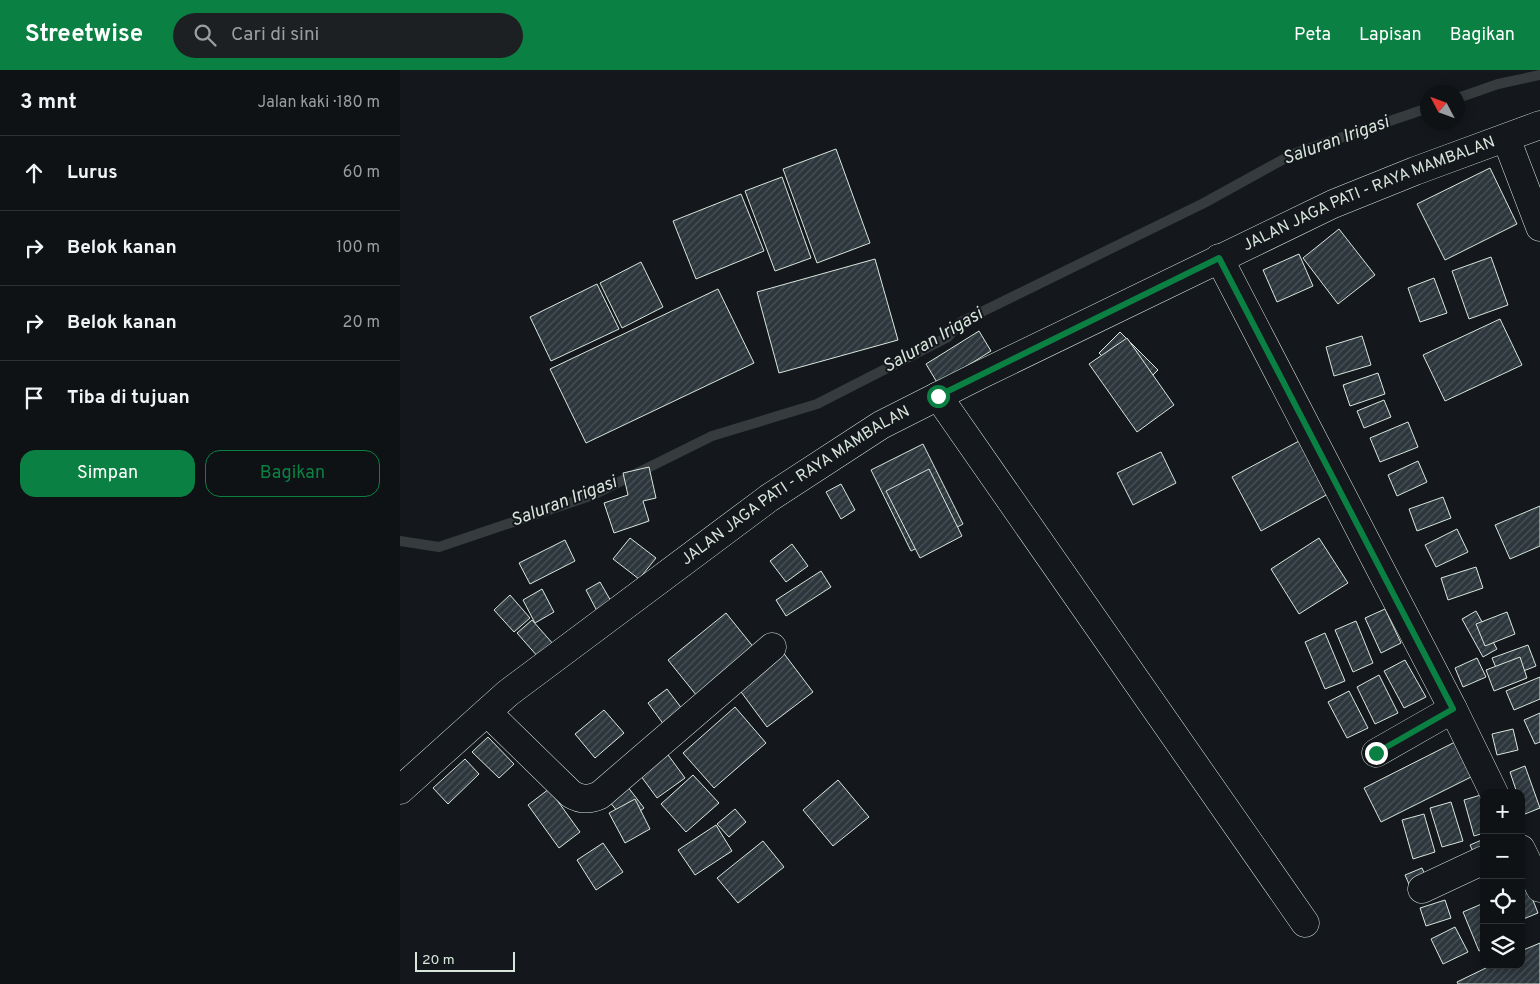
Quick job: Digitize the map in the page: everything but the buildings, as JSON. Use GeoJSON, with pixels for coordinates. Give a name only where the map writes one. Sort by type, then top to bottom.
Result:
{"type":"FeatureCollection","features":[{"type":"Feature","properties":{"kind":"street","name":"JALAN JAGA PATI - RAYA MAMBALAN"},"geometry":{"type":"LineString","coordinates":[[400,790],[508,693],[769,498],[881,425],[1219,258],[1333,204],[1415,171],[1540,125]]}},
{"type":"Feature","properties":{"kind":"street"},"geometry":{"type":"LineString","coordinates":[[1506,138],[1540,227]]}},
{"type":"Feature","properties":{"kind":"street"},"geometry":{"type":"LineString","coordinates":[[1219,258],[1453,709],[1492,789]]}},
{"type":"Feature","properties":{"kind":"street"},"geometry":{"type":"LineString","coordinates":[[938,396],[1305,923]]}},
{"type":"Feature","properties":{"kind":"street"},"geometry":{"type":"LineString","coordinates":[[487,712],[571,794],[583,799],[596,797],[772,647]]}},
{"type":"Feature","properties":{"kind":"street"},"geometry":{"type":"LineString","coordinates":[[1376,753],[1453,709]]}},
{"type":"Feature","properties":{"kind":"street"},"geometry":{"type":"LineString","coordinates":[[1525,858],[1540,888]]}},
{"type":"Feature","properties":{"kind":"street"},"geometry":{"type":"LineString","coordinates":[[1422,889],[1480,862]]}},
{"type":"Feature","properties":{"kind":"waterway","name":"Saluran Irigasi"},"geometry":{"type":"LineString","coordinates":[[1465,96],[1498,84],[1540,75]]}},
{"type":"Feature","properties":{"kind":"waterway","name":"Saluran Irigasi"},"geometry":{"type":"LineString","coordinates":[[400,541],[439,547],[593,495],[712,436],[817,404],[948,337],[961,322],[1204,203],[1293,154],[1420,111]]}},
{"type":"Feature","properties":{"kind":"route"},"geometry":{"type":"LineString","coordinates":[[938,396],[1219,258],[1453,709],[1376,753]]}}]}
